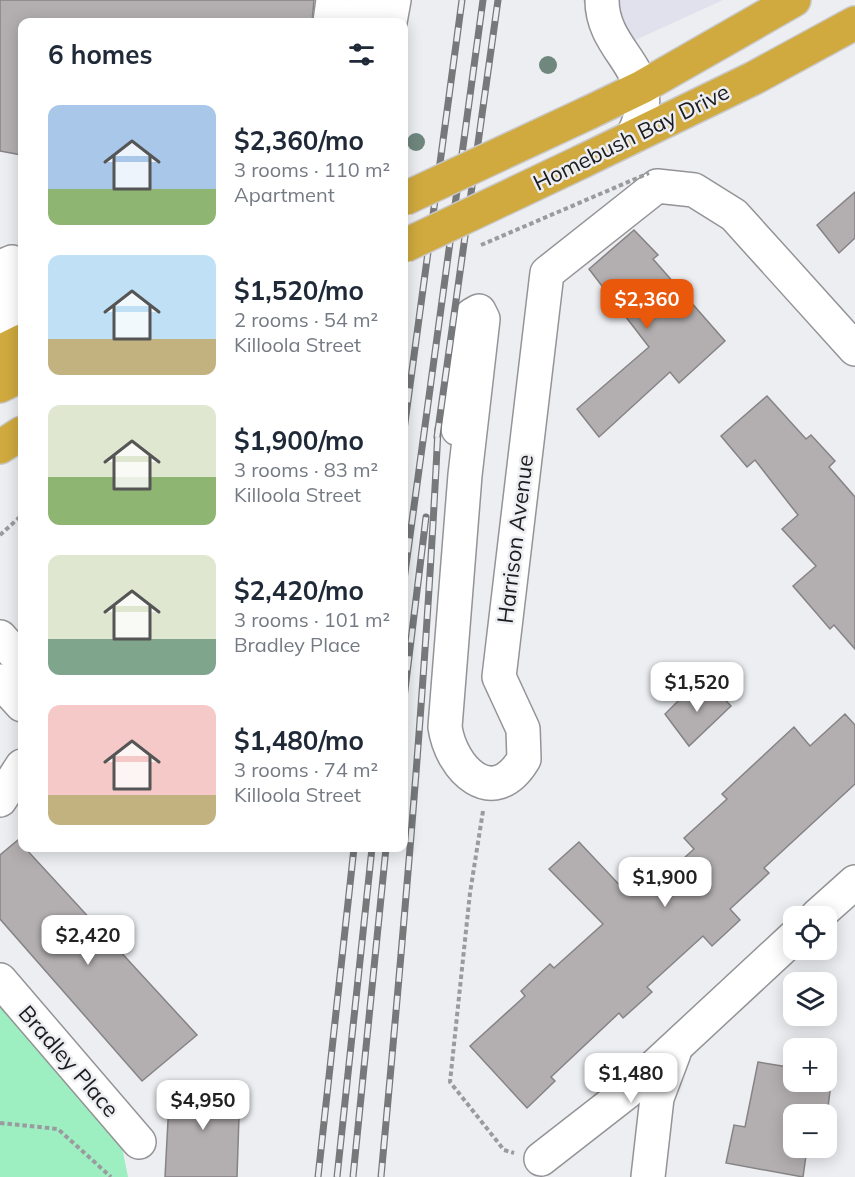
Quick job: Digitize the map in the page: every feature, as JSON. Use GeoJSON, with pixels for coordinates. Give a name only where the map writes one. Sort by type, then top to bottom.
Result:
{"type":"FeatureCollection","features":[{"type":"Feature","properties":{"kind":"highway","name":"Homebush Bay Drive"},"geometry":{"type":"LineString","coordinates":[[408,197],[642,87],[794,0]]}},
{"type":"Feature","properties":{"kind":"highway","name":"Homebush Bay Drive"},"geometry":{"type":"LineString","coordinates":[[408,244],[754,78],[855,22]]}},
{"type":"Feature","properties":{"kind":"highway"},"geometry":{"type":"LineString","coordinates":[[0,352],[18,343]]}},
{"type":"Feature","properties":{"kind":"highway"},"geometry":{"type":"LineString","coordinates":[[0,386],[18,377]]}},
{"type":"Feature","properties":{"kind":"highway"},"geometry":{"type":"LineString","coordinates":[[0,447],[18,435]]}},
{"type":"Feature","properties":{"kind":"street"},"geometry":{"type":"LineString","coordinates":[[331,18],[333,0]]}},
{"type":"Feature","properties":{"kind":"street"},"geometry":{"type":"LineString","coordinates":[[363,18],[366,0]]}},
{"type":"Feature","properties":{"kind":"street"},"geometry":{"type":"LineString","coordinates":[[391,18],[394,0]]}},
{"type":"Feature","properties":{"kind":"street"},"geometry":{"type":"LineString","coordinates":[[602,0],[604,17],[642,87],[643,110],[632,137]]}},
{"type":"Feature","properties":{"kind":"street","name":"Harrison Avenue"},"geometry":{"type":"LineString","coordinates":[[487,783],[507,779],[524,759],[523,729],[499,677],[547,273],[657,186],[694,190],[734,215],[855,350]]}},
{"type":"Feature","properties":{"kind":"street"},"geometry":{"type":"LineString","coordinates":[[0,298],[11,273]]}},
{"type":"Feature","properties":{"kind":"street"},"geometry":{"type":"LineString","coordinates":[[458,429],[472,315],[479,311],[483,319],[465,475],[445,727],[447,742],[454,759],[475,778],[487,783]]}},
{"type":"Feature","properties":{"kind":"street"},"geometry":{"type":"LineString","coordinates":[[0,324],[18,318]]}},
{"type":"Feature","properties":{"kind":"street"},"geometry":{"type":"LineString","coordinates":[[0,637],[18,657]]}},
{"type":"Feature","properties":{"kind":"street"},"geometry":{"type":"LineString","coordinates":[[0,681],[18,701]]}},
{"type":"Feature","properties":{"kind":"street"},"geometry":{"type":"LineString","coordinates":[[0,800],[18,772]]}},
{"type":"Feature","properties":{"kind":"street"},"geometry":{"type":"LineString","coordinates":[[828,906],[855,882]]}},
{"type":"Feature","properties":{"kind":"street"},"geometry":{"type":"LineString","coordinates":[[541,1159],[627,1092],[716,1007],[783,948]]}},
{"type":"Feature","properties":{"kind":"street","name":"Bradley Place"},"geometry":{"type":"LineString","coordinates":[[0,980],[139,1142]]}},
{"type":"Feature","properties":{"kind":"street"},"geometry":{"type":"LineString","coordinates":[[648,1177],[657,1098],[677,1046]]}},
{"type":"Feature","properties":{"kind":"path"},"geometry":{"type":"LineString","coordinates":[[478,247],[649,173]]}},
{"type":"Feature","properties":{"kind":"path"},"geometry":{"type":"LineString","coordinates":[[0,535],[18,519]]}},
{"type":"Feature","properties":{"kind":"path"},"geometry":{"type":"LineString","coordinates":[[487,783],[470,892],[450,1082],[504,1150],[541,1159]]}},
{"type":"Feature","properties":{"kind":"path"},"geometry":{"type":"LineString","coordinates":[[0,1123],[58,1129],[111,1177]]}},
{"type":"Feature","properties":{"kind":"shaded area"},"geometry":{"type":"Polygon","coordinates":[[[582,0],[723,0],[607,53],[582,0]]]}},
{"type":"Feature","properties":{"kind":"green space"},"geometry":{"type":"Polygon","coordinates":[[[0,1005],[122,1147],[128,1177],[0,1177],[0,1005]]]}},
{"type":"Feature","properties":{"kind":"building"},"geometry":{"type":"Polygon","coordinates":[[[0,0],[314,0],[312,18],[18,18],[18,154],[0,151],[0,0]]]}},
{"type":"Feature","properties":{"kind":"building"},"geometry":{"type":"Polygon","coordinates":[[[855,192],[855,238],[839,253],[817,225],[855,192]]]}},
{"type":"Feature","properties":{"kind":"building"},"geometry":{"type":"Polygon","coordinates":[[[634,230],[658,255],[653,259],[725,341],[679,383],[670,372],[599,437],[577,409],[649,347],[589,269],[634,230]]]}},
{"type":"Feature","properties":{"kind":"building"},"geometry":{"type":"Polygon","coordinates":[[[767,396],[806,439],[811,435],[835,461],[829,467],[855,497],[855,649],[834,625],[830,629],[793,586],[816,566],[782,529],[798,515],[755,460],[747,467],[721,436],[767,396]]]}},
{"type":"Feature","properties":{"kind":"building"},"geometry":{"type":"Polygon","coordinates":[[[711,685],[731,706],[689,746],[665,714],[689,690],[697,699],[711,685]]]}},
{"type":"Feature","properties":{"kind":"building"},"geometry":{"type":"Polygon","coordinates":[[[845,714],[855,725],[855,784],[764,868],[769,873],[730,909],[740,920],[712,946],[703,936],[647,987],[652,992],[623,1018],[619,1013],[551,1077],[555,1081],[527,1108],[470,1046],[525,996],[521,991],[550,964],[554,968],[603,924],[549,869],[579,842],[627,893],[634,886],[643,895],[694,849],[684,838],[727,799],[722,794],[794,727],[810,746],[845,714]]]}},
{"type":"Feature","properties":{"kind":"building"},"geometry":{"type":"Polygon","coordinates":[[[18,840],[18,852],[29,852],[197,1035],[142,1081],[0,919],[0,855],[18,840]]]}},
{"type":"Feature","properties":{"kind":"building"},"geometry":{"type":"Polygon","coordinates":[[[758,1062],[783,1066],[783,1092],[830,1092],[828,1104],[783,1104],[783,1158],[806,1158],[803,1177],[726,1163],[734,1125],[745,1127],[758,1062]]]}},
{"type":"Feature","properties":{"kind":"building"},"geometry":{"type":"Polygon","coordinates":[[[170,1083],[240,1086],[237,1177],[165,1177],[170,1083]]]}},
{"type":"Feature","properties":{"kind":"railway"},"geometry":{"type":"LineString","coordinates":[[408,400],[462,0]]}},
{"type":"Feature","properties":{"kind":"railway"},"geometry":{"type":"LineString","coordinates":[[408,551],[483,0]]}},
{"type":"Feature","properties":{"kind":"railway"},"geometry":{"type":"LineString","coordinates":[[437,437],[498,0]]}},
{"type":"Feature","properties":{"kind":"railway"},"geometry":{"type":"LineString","coordinates":[[381,1177],[421,710],[438,429]]}},
{"type":"Feature","properties":{"kind":"railway"},"geometry":{"type":"LineString","coordinates":[[408,665],[426,517]]}},
{"type":"Feature","properties":{"kind":"railway"},"geometry":{"type":"LineString","coordinates":[[318,1177],[354,852]]}},
{"type":"Feature","properties":{"kind":"railway"},"geometry":{"type":"LineString","coordinates":[[337,1177],[372,852]]}},
{"type":"Feature","properties":{"kind":"railway"},"geometry":{"type":"LineString","coordinates":[[353,1177],[386,852]]}}]}
